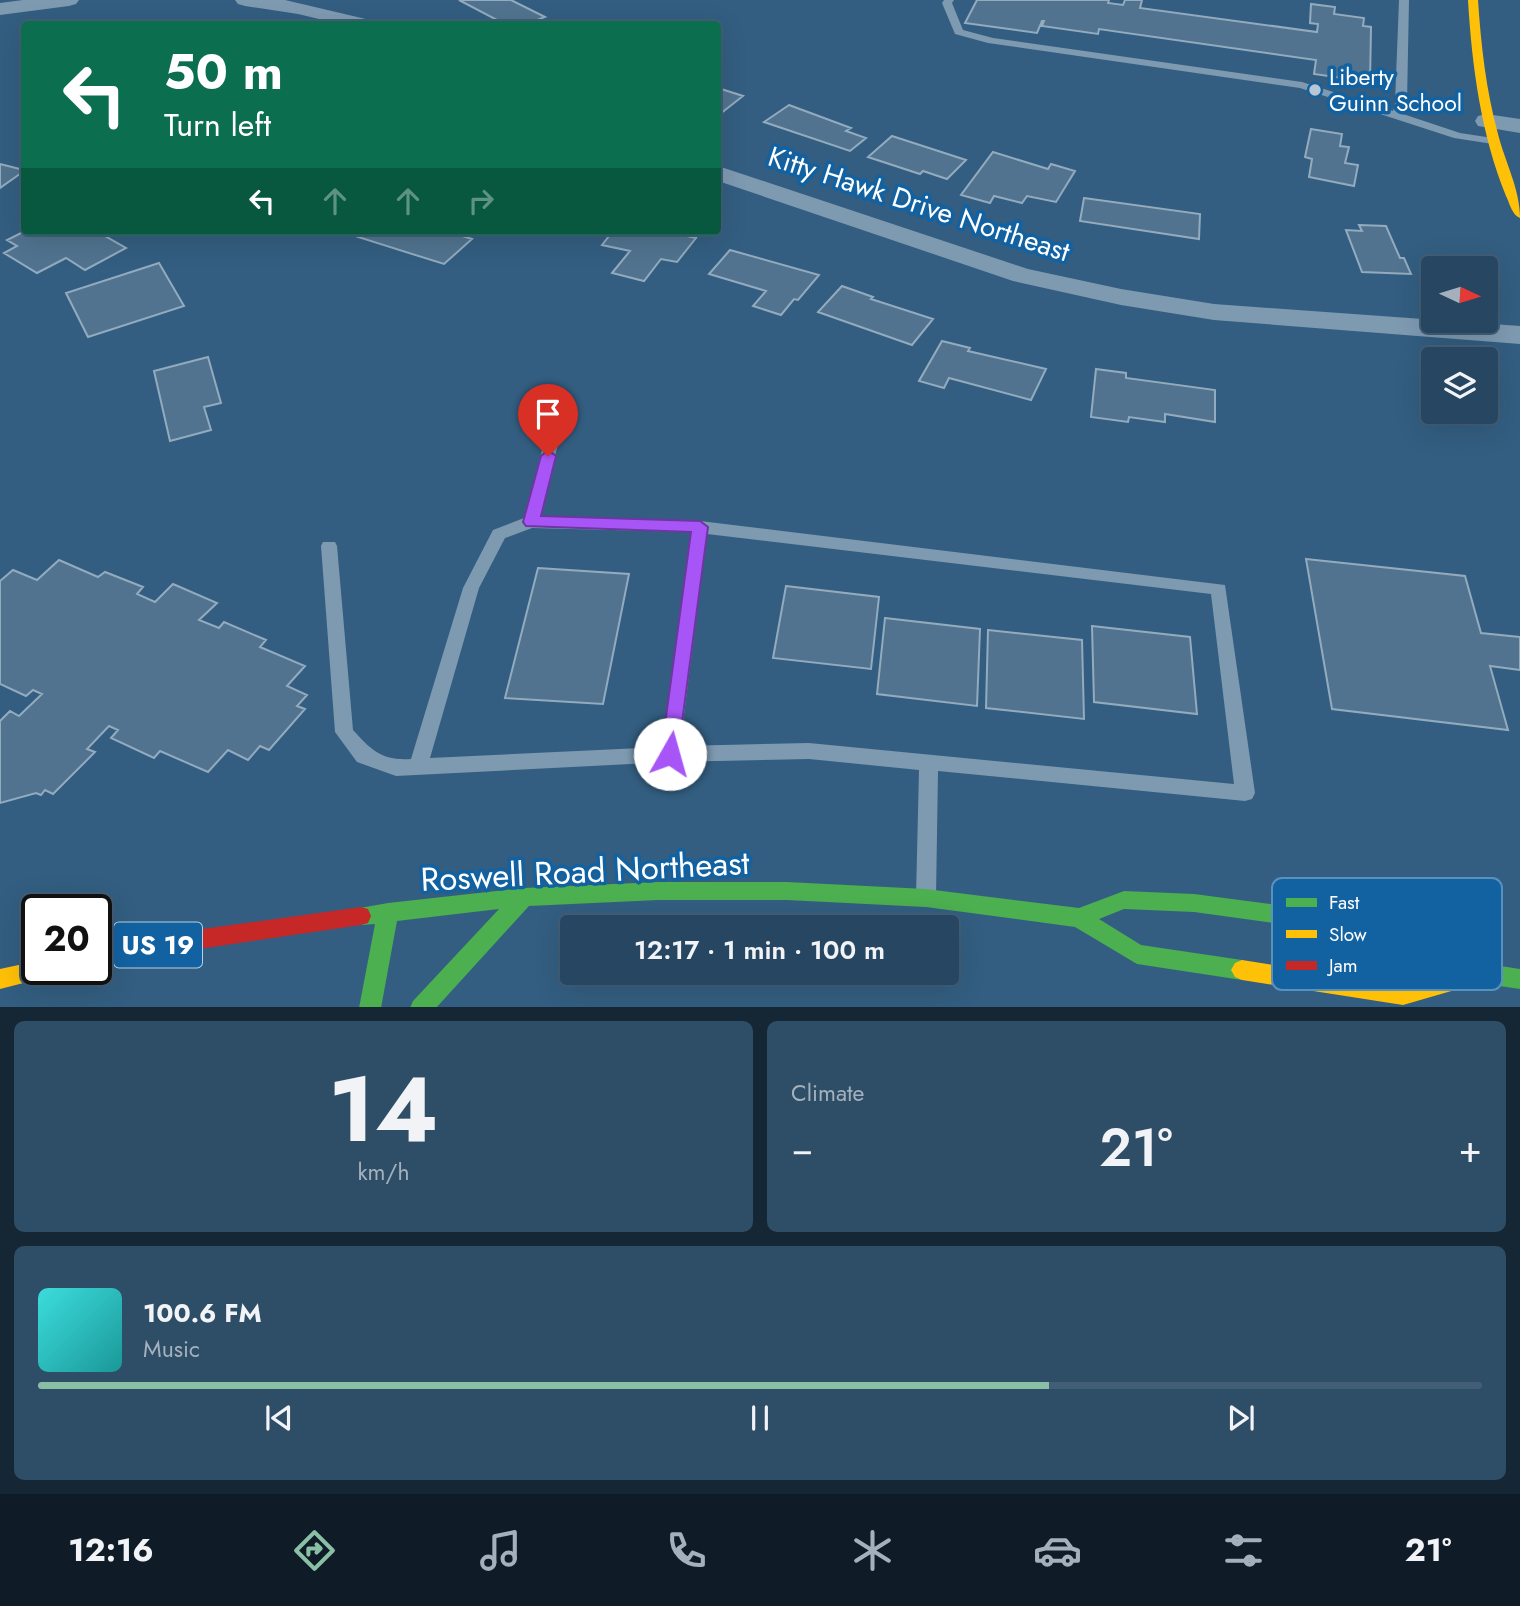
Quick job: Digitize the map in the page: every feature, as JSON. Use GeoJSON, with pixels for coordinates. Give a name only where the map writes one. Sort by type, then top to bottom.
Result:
{"type":"FeatureCollection","features":[{"type":"Feature","properties":{"kind":"main road"},"geometry":{"type":"LineString","coordinates":[[1473,0],[1475,60],[1489,131],[1520,215]]}},
{"type":"Feature","properties":{"kind":"main road","name":"Roswell Road Northeast"},"geometry":{"type":"LineString","coordinates":[[112,954],[388,912],[524,897],[658,891],[748,891],[926,898],[1079,918]]}},
{"type":"Feature","properties":{"kind":"main road"},"geometry":{"type":"LineString","coordinates":[[421,1007],[524,897]]}},
{"type":"Feature","properties":{"kind":"main road","name":"US 19"},"geometry":{"type":"LineString","coordinates":[[1079,918],[1124,900],[1194,903],[1272,914]]}},
{"type":"Feature","properties":{"kind":"main road"},"geometry":{"type":"LineString","coordinates":[[370,1007],[388,912]]}},
{"type":"Feature","properties":{"kind":"main road","name":"US 19"},"geometry":{"type":"LineString","coordinates":[[1079,918],[1137,954],[1272,975]]}},
{"type":"Feature","properties":{"kind":"main road"},"geometry":{"type":"LineString","coordinates":[[0,979],[21,974]]}},
{"type":"Feature","properties":{"kind":"main road","name":"US 19"},"geometry":{"type":"LineString","coordinates":[[1502,976],[1520,979]]}},
{"type":"Feature","properties":{"kind":"main road","name":"US 19"},"geometry":{"type":"LineString","coordinates":[[1371,990],[1403,995],[1420,990]]}},
{"type":"Feature","properties":{"kind":"street"},"geometry":{"type":"LineString","coordinates":[[0,9],[69,0]]}},
{"type":"Feature","properties":{"kind":"street"},"geometry":{"type":"LineString","coordinates":[[245,0],[298,8],[350,21]]}},
{"type":"Feature","properties":{"kind":"street"},"geometry":{"type":"LineString","coordinates":[[1489,131],[1520,126]]}},
{"type":"Feature","properties":{"kind":"street","name":"Kitty Hawk Drive Northeast"},"geometry":{"type":"LineString","coordinates":[[721,174],[1022,275],[1121,298],[1213,312],[1520,335]]}},
{"type":"Feature","properties":{"kind":"lane"},"geometry":{"type":"LineString","coordinates":[[949,0],[947,3],[960,32],[992,41],[1302,85],[1458,136],[1489,131]]}},
{"type":"Feature","properties":{"kind":"lane"},"geometry":{"type":"LineString","coordinates":[[1396,117],[1401,103],[1404,0]]}},
{"type":"Feature","properties":{"kind":"lane"},"geometry":{"type":"LineString","coordinates":[[531,522],[559,412]]}},
{"type":"Feature","properties":{"kind":"lane"},"geometry":{"type":"LineString","coordinates":[[329,546],[344,732],[365,756],[397,768],[418,767],[670,754],[808,751],[1245,793],[1219,589],[700,527],[531,522],[499,534],[471,588],[418,767]]}},
{"type":"Feature","properties":{"kind":"lane"},"geometry":{"type":"LineString","coordinates":[[670,754],[700,527]]}},
{"type":"Feature","properties":{"kind":"lane"},"geometry":{"type":"LineString","coordinates":[[926,898],[929,762]]}},
{"type":"Feature","properties":{"kind":"building"},"geometry":{"type":"Polygon","coordinates":[[[459,0],[511,0],[545,17],[535,21],[499,21],[459,0]]]}},
{"type":"Feature","properties":{"kind":"building"},"geometry":{"type":"Polygon","coordinates":[[[977,0],[1109,0],[1108,3],[1123,5],[1125,0],[1142,0],[1140,8],[1317,32],[1318,24],[1310,23],[1311,4],[1335,7],[1334,14],[1364,18],[1363,26],[1371,27],[1370,82],[1314,74],[1316,60],[1099,29],[1098,34],[1042,26],[1044,21],[1037,33],[965,23],[977,0]]]}},
{"type":"Feature","properties":{"kind":"building"},"geometry":{"type":"Polygon","coordinates":[[[721,89],[743,96],[721,113],[721,89]]]}},
{"type":"Feature","properties":{"kind":"building"},"geometry":{"type":"Polygon","coordinates":[[[789,105],[851,128],[846,131],[866,138],[850,151],[764,122],[789,105]]]}},
{"type":"Feature","properties":{"kind":"building"},"geometry":{"type":"Polygon","coordinates":[[[1311,129],[1342,134],[1340,146],[1349,147],[1345,163],[1358,165],[1354,186],[1309,177],[1312,159],[1305,157],[1311,129]]]}},
{"type":"Feature","properties":{"kind":"building"},"geometry":{"type":"Polygon","coordinates":[[[892,136],[966,160],[947,179],[923,171],[920,174],[868,157],[892,136]]]}},
{"type":"Feature","properties":{"kind":"building"},"geometry":{"type":"Polygon","coordinates":[[[993,152],[1048,169],[1051,164],[1075,171],[1056,202],[1027,196],[1022,203],[994,196],[990,203],[961,195],[993,152]]]}},
{"type":"Feature","properties":{"kind":"building"},"geometry":{"type":"Polygon","coordinates":[[[0,164],[21,169],[21,173],[0,188],[0,164]]]}},
{"type":"Feature","properties":{"kind":"building"},"geometry":{"type":"Polygon","coordinates":[[[1084,198],[1200,214],[1199,239],[1080,221],[1084,198]]]}},
{"type":"Feature","properties":{"kind":"building"},"geometry":{"type":"Polygon","coordinates":[[[1359,225],[1386,226],[1400,258],[1404,258],[1411,274],[1362,272],[1346,230],[1362,231],[1359,225]]]}},
{"type":"Feature","properties":{"kind":"building"},"geometry":{"type":"Polygon","coordinates":[[[21,233],[103,235],[126,248],[85,270],[66,258],[37,273],[4,253],[17,246],[7,240],[21,233]]]}},
{"type":"Feature","properties":{"kind":"building"},"geometry":{"type":"Polygon","coordinates":[[[460,235],[472,239],[444,264],[358,237],[460,235]]]}},
{"type":"Feature","properties":{"kind":"building"},"geometry":{"type":"Polygon","coordinates":[[[610,235],[682,235],[696,238],[677,262],[661,259],[644,281],[612,273],[630,251],[602,245],[610,235]]]}},
{"type":"Feature","properties":{"kind":"building"},"geometry":{"type":"Polygon","coordinates":[[[730,250],[819,275],[781,315],[753,306],[766,291],[709,274],[730,250]]]}},
{"type":"Feature","properties":{"kind":"building"},"geometry":{"type":"Polygon","coordinates":[[[159,263],[184,306],[88,337],[66,293],[159,263]]]}},
{"type":"Feature","properties":{"kind":"building"},"geometry":{"type":"Polygon","coordinates":[[[842,286],[873,297],[871,299],[933,319],[912,345],[818,312],[842,286]]]}},
{"type":"Feature","properties":{"kind":"building"},"geometry":{"type":"Polygon","coordinates":[[[942,341],[970,348],[968,351],[1046,369],[1031,400],[949,378],[944,388],[919,381],[942,341]]]}},
{"type":"Feature","properties":{"kind":"building"},"geometry":{"type":"Polygon","coordinates":[[[208,357],[221,403],[204,407],[211,430],[170,441],[154,371],[208,357]]]}},
{"type":"Feature","properties":{"kind":"building"},"geometry":{"type":"Polygon","coordinates":[[[1096,369],[1126,373],[1126,378],[1215,390],[1215,422],[1165,414],[1165,422],[1129,417],[1128,422],[1091,417],[1096,369]]]}},
{"type":"Feature","properties":{"kind":"building"},"geometry":{"type":"Polygon","coordinates":[[[1306,559],[1465,576],[1481,633],[1520,637],[1520,670],[1490,666],[1508,730],[1332,709],[1306,559]]]}},
{"type":"Feature","properties":{"kind":"building"},"geometry":{"type":"Polygon","coordinates":[[[59,560],[98,577],[105,572],[143,587],[137,594],[155,602],[173,584],[217,603],[199,620],[219,628],[224,622],[266,640],[260,647],[305,666],[287,686],[307,695],[297,706],[305,709],[269,750],[260,746],[248,760],[228,750],[208,772],[160,751],[154,758],[111,738],[118,730],[109,726],[87,749],[95,752],[53,794],[45,790],[41,795],[36,793],[0,803],[0,721],[10,711],[19,716],[42,694],[33,690],[26,696],[0,684],[0,581],[13,570],[37,580],[59,560]]]}},
{"type":"Feature","properties":{"kind":"building"},"geometry":{"type":"Polygon","coordinates":[[[538,568],[629,574],[603,704],[505,698],[538,568]]]}},
{"type":"Feature","properties":{"kind":"building"},"geometry":{"type":"Polygon","coordinates":[[[786,586],[879,597],[871,669],[773,658],[786,586]]]}},
{"type":"Feature","properties":{"kind":"building"},"geometry":{"type":"Polygon","coordinates":[[[885,618],[980,629],[977,706],[877,694],[885,618]]]}},
{"type":"Feature","properties":{"kind":"building"},"geometry":{"type":"Polygon","coordinates":[[[1092,626],[1190,637],[1197,714],[1094,702],[1092,626]]]}},
{"type":"Feature","properties":{"kind":"building"},"geometry":{"type":"Polygon","coordinates":[[[988,630],[1082,640],[1084,719],[986,708],[988,630]]]}},
{"type":"Feature","properties":{"kind":"traffic: fast"},"geometry":{"type":"LineString","coordinates":[[361,916],[524,897],[658,891],[787,891],[926,898],[1079,918],[1137,954],[1242,970]]}},
{"type":"Feature","properties":{"kind":"traffic: fast"},"geometry":{"type":"LineString","coordinates":[[422,1007],[524,897]]}},
{"type":"Feature","properties":{"kind":"traffic: fast"},"geometry":{"type":"LineString","coordinates":[[1079,918],[1124,900],[1194,903],[1272,914]]}},
{"type":"Feature","properties":{"kind":"traffic: fast"},"geometry":{"type":"LineString","coordinates":[[370,1007],[388,912]]}},
{"type":"Feature","properties":{"kind":"traffic: fast"},"geometry":{"type":"LineString","coordinates":[[1502,976],[1520,979]]}},
{"type":"Feature","properties":{"kind":"traffic: slow"},"geometry":{"type":"LineString","coordinates":[[1473,0],[1477,55],[1486,109],[1500,162],[1520,214]]}},
{"type":"Feature","properties":{"kind":"traffic: slow"},"geometry":{"type":"LineString","coordinates":[[1242,970],[1272,975]]}},
{"type":"Feature","properties":{"kind":"traffic: slow"},"geometry":{"type":"LineString","coordinates":[[0,979],[21,974]]}},
{"type":"Feature","properties":{"kind":"traffic: slow"},"geometry":{"type":"LineString","coordinates":[[1371,990],[1403,995],[1420,990]]}},
{"type":"Feature","properties":{"kind":"traffic: jam"},"geometry":{"type":"LineString","coordinates":[[112,953],[361,916]]}},
{"type":"Feature","properties":{"kind":"place","name":"Liberty Guinn School"},"geometry":{"type":"Point","coordinates":[1315,90]}},
{"type":"Feature","properties":{"kind":"route"},"geometry":{"type":"LineString","coordinates":[[548,456],[531,522],[700,527],[670,754]]}}]}
